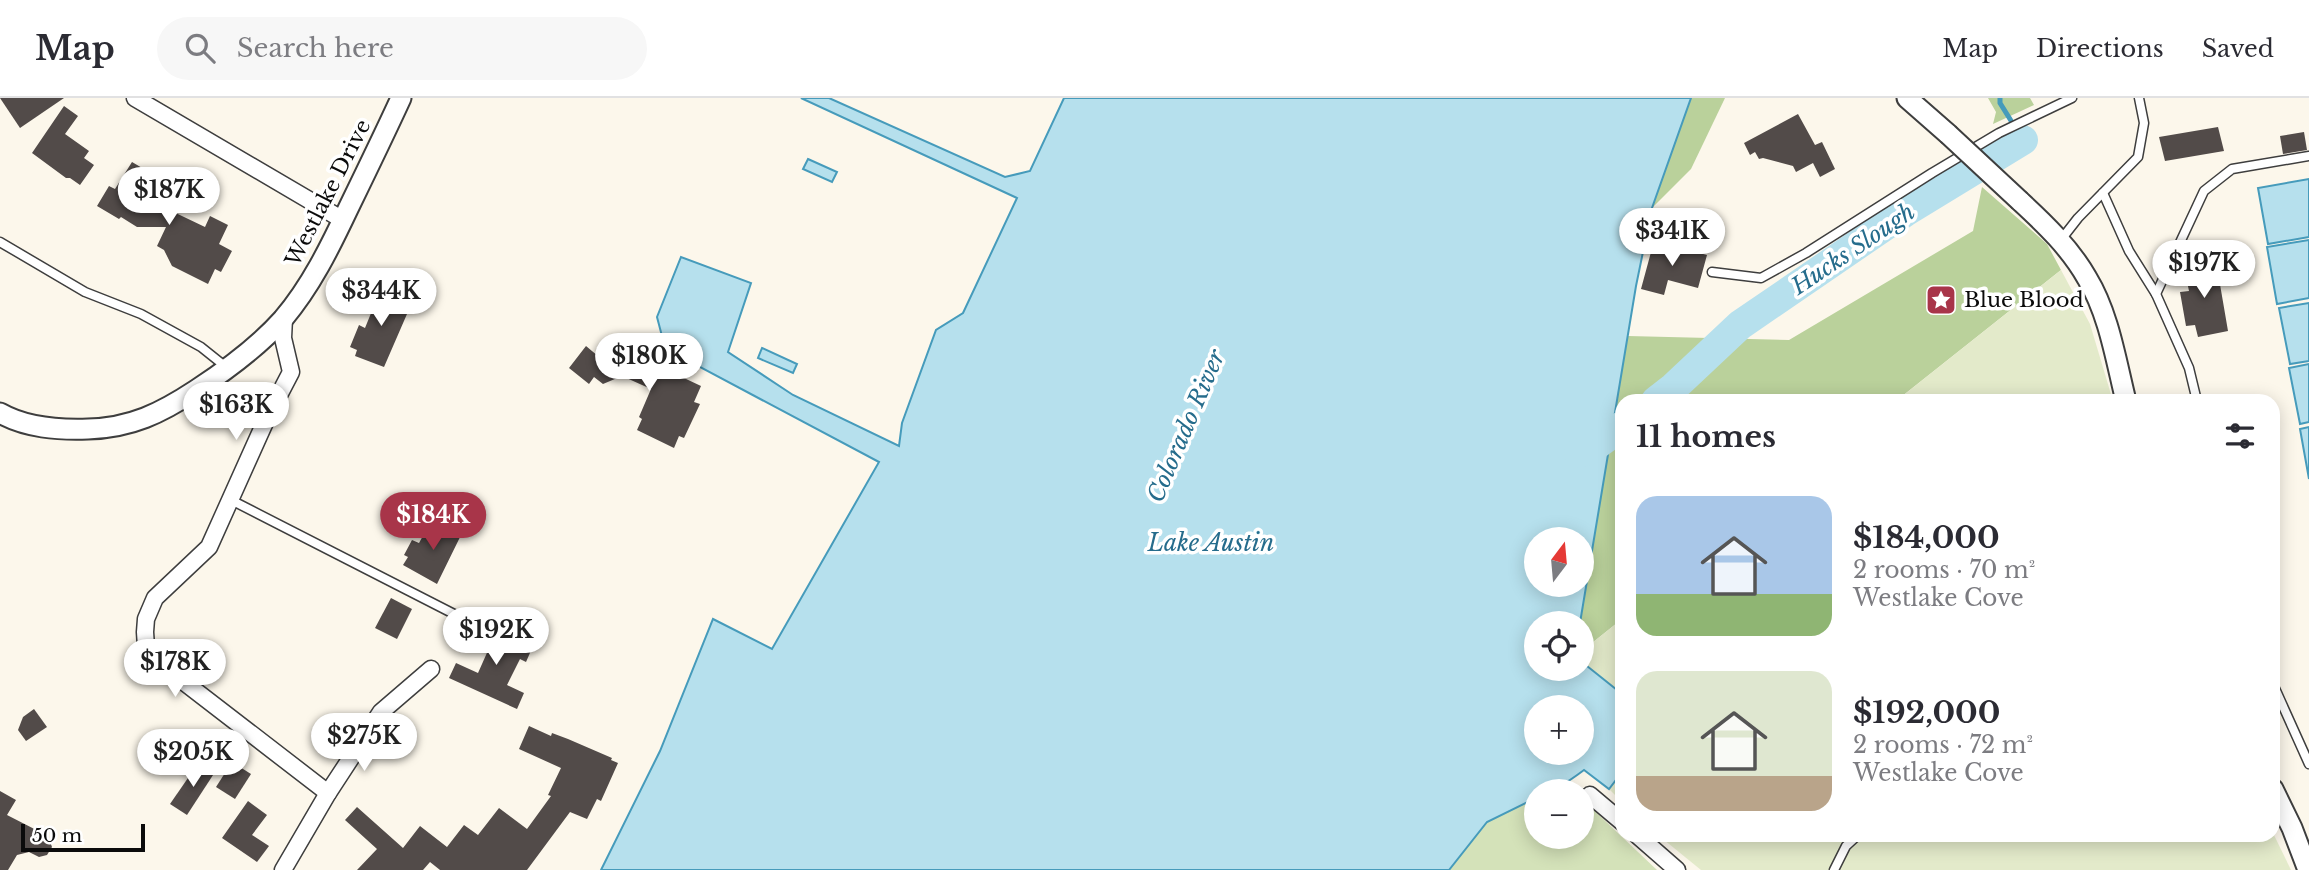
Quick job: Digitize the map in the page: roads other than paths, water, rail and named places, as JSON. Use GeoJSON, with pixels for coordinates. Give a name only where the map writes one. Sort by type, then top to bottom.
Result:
{"type":"FeatureCollection","features":[{"type":"Feature","properties":{"kind":"street"},"geometry":{"type":"LineString","coordinates":[[135,98],[343,220]]}},
{"type":"Feature","properties":{"kind":"street","name":"Westlake Drive"},"geometry":{"type":"LineString","coordinates":[[0,413],[14,421],[59,430],[100,429],[133,423],[163,411],[229,369],[284,317],[317,271],[401,98]]}},
{"type":"Feature","properties":{"kind":"street"},"geometry":{"type":"LineString","coordinates":[[1907,98],[2020,201],[2060,241],[2088,279],[2098,300],[2124,394]]}},
{"type":"Feature","properties":{"kind":"street"},"geometry":{"type":"LineString","coordinates":[[284,317],[283,338],[291,372],[266,420],[209,547],[155,598],[146,619],[146,647],[171,672],[328,793]]}},
{"type":"Feature","properties":{"kind":"street"},"geometry":{"type":"LineString","coordinates":[[283,870],[328,793],[381,712],[431,668]]}},
{"type":"Feature","properties":{"kind":"street"},"geometry":{"type":"LineString","coordinates":[[1594,798],[1615,816]]}},
{"type":"Feature","properties":{"kind":"street"},"geometry":{"type":"LineString","coordinates":[[2280,803],[2308,870]]}},
{"type":"Feature","properties":{"kind":"street"},"geometry":{"type":"LineString","coordinates":[[1645,842],[1677,870]]}},
{"type":"Feature","properties":{"kind":"lane"},"geometry":{"type":"LineString","coordinates":[[1712,272],[1761,278],[1999,133],[2072,98]]}},
{"type":"Feature","properties":{"kind":"lane"},"geometry":{"type":"LineString","coordinates":[[2060,241],[2078,218],[2138,157],[2144,123],[2139,98]]}},
{"type":"Feature","properties":{"kind":"lane"},"geometry":{"type":"LineString","coordinates":[[2156,293],[2204,191],[2232,169],[2309,156]]}},
{"type":"Feature","properties":{"kind":"lane"},"geometry":{"type":"LineString","coordinates":[[2103,193],[2129,251],[2156,293],[2189,368],[2195,394]]}},
{"type":"Feature","properties":{"kind":"lane"},"geometry":{"type":"LineString","coordinates":[[0,242],[85,292],[141,314],[201,347],[229,369]]}},
{"type":"Feature","properties":{"kind":"lane"},"geometry":{"type":"LineString","coordinates":[[230,500],[456,615]]}},
{"type":"Feature","properties":{"kind":"lane"},"geometry":{"type":"LineString","coordinates":[[2280,700],[2309,764]]}},
{"type":"Feature","properties":{"kind":"lane"},"geometry":{"type":"LineString","coordinates":[[1834,870],[1850,842]]}},
{"type":"Feature","properties":{"kind":"water","name":"Lake Austin"},"geometry":{"type":"Polygon","coordinates":[[[801,98],[829,98],[1005,177],[1030,171],[1064,98],[1691,98],[1652,208],[1618,394],[1615,394],[1615,412],[1594,539],[1594,527],[1524,527],[1524,597],[1584,597],[1582,611],[1524,611],[1524,681],[1594,681],[1594,672],[1615,688],[1615,781],[1609,789],[1584,770],[1571,779],[1524,779],[1524,804],[1487,822],[1449,870],[601,870],[660,751],[713,619],[772,649],[879,462],[698,366],[663,340],[657,317],[681,257],[751,283],[728,352],[793,395],[899,446],[902,423],[936,330],[963,313],[1017,198],[801,98]]]}},
{"type":"Feature","properties":{"kind":"water"},"geometry":{"type":"Polygon","coordinates":[[[808,159],[837,172],[832,182],[803,169],[808,159]]]}},
{"type":"Feature","properties":{"kind":"water"},"geometry":{"type":"Polygon","coordinates":[[[2309,179],[2309,237],[2268,244],[2258,188],[2309,179]]]}},
{"type":"Feature","properties":{"kind":"water"},"geometry":{"type":"Polygon","coordinates":[[[2309,240],[2309,298],[2277,304],[2267,247],[2309,240]]]}},
{"type":"Feature","properties":{"kind":"water"},"geometry":{"type":"Polygon","coordinates":[[[2309,303],[2309,361],[2290,364],[2279,308],[2309,303]]]}},
{"type":"Feature","properties":{"kind":"water"},"geometry":{"type":"Polygon","coordinates":[[[762,348],[797,364],[793,373],[758,358],[762,348]]]}},
{"type":"Feature","properties":{"kind":"water"},"geometry":{"type":"Polygon","coordinates":[[[2309,364],[2309,422],[2300,424],[2289,368],[2309,364]]]}},
{"type":"Feature","properties":{"kind":"water"},"geometry":{"type":"Polygon","coordinates":[[[2309,427],[2309,479],[2300,429],[2309,427]]]}},
{"type":"Feature","properties":{"kind":"waterway","name":"Hucks Slough"},"geometry":{"type":"LineString","coordinates":[[2000,98],[2000,103],[2023,140]]}},
{"type":"Feature","properties":{"kind":"waterway","name":"Hucks Slough"},"geometry":{"type":"LineString","coordinates":[[1665,394],[1740,325],[1905,212],[2023,140]]}},
{"type":"Feature","properties":{"kind":"waterway","name":"Hucks Slough"},"geometry":{"type":"LineString","coordinates":[[1579,453],[1589,450],[1615,431]]}},
{"type":"Feature","properties":{"kind":"place","name":"Blue Blood"},"geometry":{"type":"Point","coordinates":[1941,300]}},
{"type":"Feature","properties":{"kind":"water label","name":"Colorado River"},"geometry":{"type":"Point","coordinates":[1186,426]}}]}
